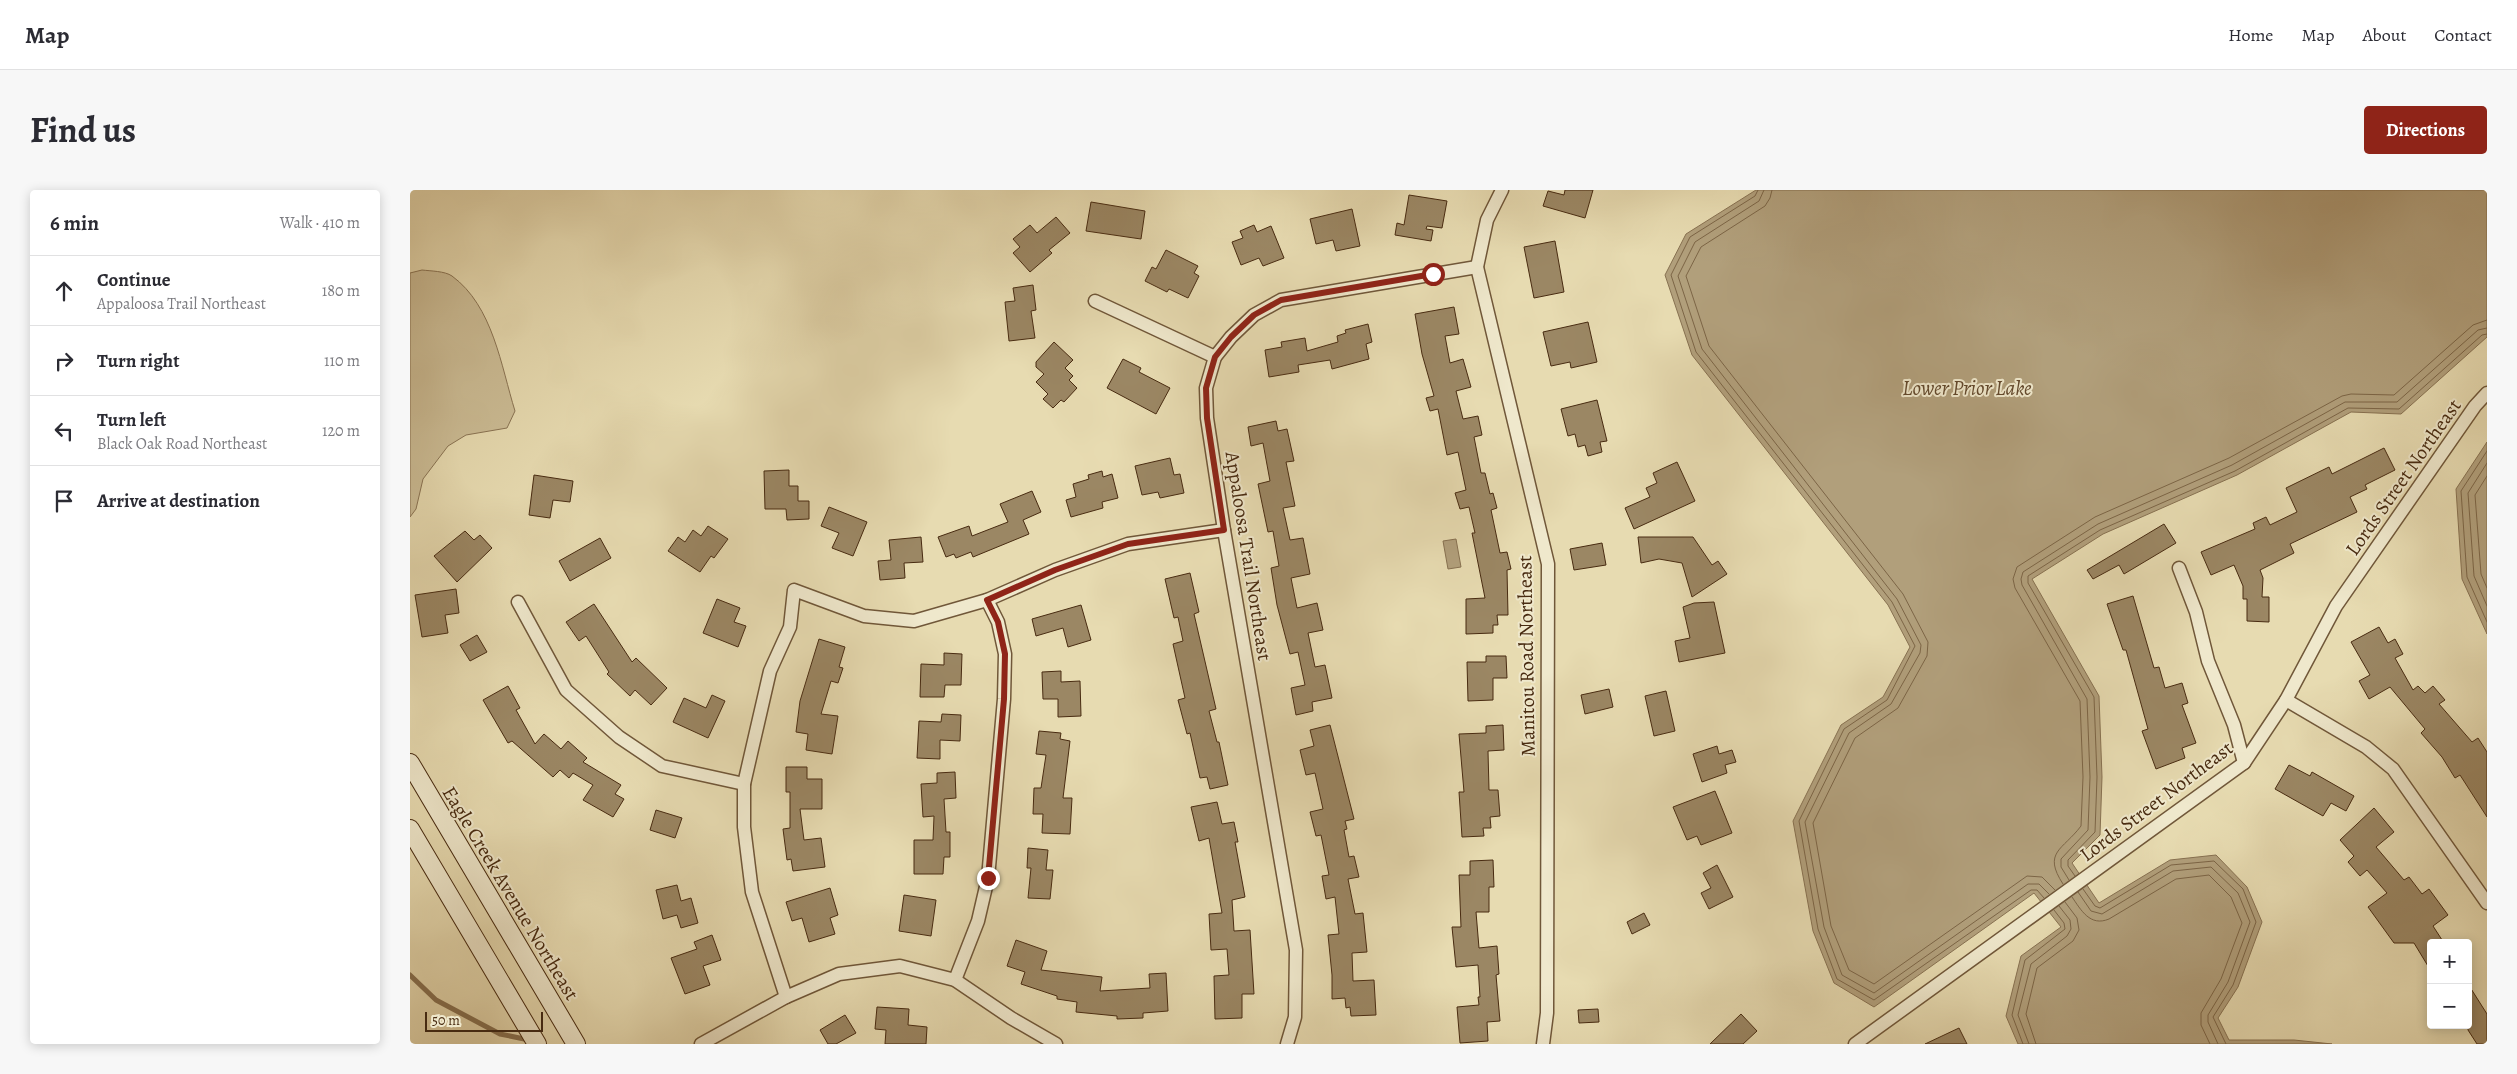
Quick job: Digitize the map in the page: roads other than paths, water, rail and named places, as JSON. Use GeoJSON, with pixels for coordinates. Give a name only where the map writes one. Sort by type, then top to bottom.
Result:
{"type":"FeatureCollection","features":[{"type":"Feature","properties":{"kind":"main road","name":"Eagle Creek Avenue Northeast"},"geometry":{"type":"LineString","coordinates":[[410,763],[576,1044]]}},
{"type":"Feature","properties":{"kind":"main road"},"geometry":{"type":"LineString","coordinates":[[410,829],[537,1044]]}},
{"type":"Feature","properties":{"kind":"street","name":"Manitou Road Northeast"},"geometry":{"type":"LineString","coordinates":[[1502,190],[1487,220],[1477,267],[1548,564],[1547,1013],[1543,1044]]}},
{"type":"Feature","properties":{"kind":"street","name":"Appaloosa Trail Northeast"},"geometry":{"type":"LineString","coordinates":[[1287,1044],[1295,1017],[1296,950],[1224,530],[1207,418],[1206,388],[1215,357],[1231,337],[1254,315],[1281,300],[1477,267]]}},
{"type":"Feature","properties":{"kind":"street"},"geometry":{"type":"LineString","coordinates":[[1095,301],[1215,357]]}},
{"type":"Feature","properties":{"kind":"street","name":"Lords Street Northeast"},"geometry":{"type":"LineString","coordinates":[[1855,1044],[2244,763],[2286,700],[2336,606],[2475,406],[2487,393]]}},
{"type":"Feature","properties":{"kind":"street"},"geometry":{"type":"LineString","coordinates":[[786,998],[752,892],[744,828],[744,784],[770,670],[790,627],[794,590],[864,616],[914,621],[987,600],[1055,570],[1128,544],[1224,530]]}},
{"type":"Feature","properties":{"kind":"street"},"geometry":{"type":"LineString","coordinates":[[2179,568],[2196,612],[2208,662],[2234,725],[2244,763]]}},
{"type":"Feature","properties":{"kind":"street"},"geometry":{"type":"LineString","coordinates":[[955,980],[978,921],[988,878],[1004,699],[1005,654],[998,622],[987,600]]}},
{"type":"Feature","properties":{"kind":"street"},"geometry":{"type":"LineString","coordinates":[[518,602],[566,690],[619,737],[662,766],[744,784]]}},
{"type":"Feature","properties":{"kind":"street"},"geometry":{"type":"LineString","coordinates":[[2286,700],[2366,747],[2393,769],[2487,903]]}},
{"type":"Feature","properties":{"kind":"street"},"geometry":{"type":"LineString","coordinates":[[701,1044],[786,998],[838,974],[900,966],[955,980],[1011,1018],[1056,1044]]}},
{"type":"Feature","properties":{"kind":"water","name":"Lower Prior Lake"},"geometry":{"type":"Polygon","coordinates":[[[1756,190],[2487,190],[2487,337],[2401,414],[2351,412],[2237,475],[2103,534],[2032,579],[2099,696],[2102,777],[2100,835],[2072,863],[2099,903],[2170,860],[2216,855],[2247,887],[2262,922],[2238,987],[2218,1018],[2229,1040],[2294,1040],[2332,1044],[2018,1044],[2006,1016],[2021,956],[2061,927],[2034,893],[1874,1007],[1834,983],[1813,931],[1793,821],[1841,725],[1883,697],[1910,647],[1888,605],[1692,355],[1665,275],[1686,234],[1756,190]]]}},
{"type":"Feature","properties":{"kind":"water"},"geometry":{"type":"Polygon","coordinates":[[[2487,442],[2487,634],[2462,579],[2456,489],[2487,442]]]}},
{"type":"Feature","properties":{"kind":"water"},"geometry":{"type":"Polygon","coordinates":[[[1456,539],[1461,567],[1448,569],[1443,541],[1456,539]]]}},
{"type":"Feature","properties":{"kind":"waterway"},"geometry":{"type":"LineString","coordinates":[[410,975],[436,1000],[500,1034],[529,1040]]}}]}
